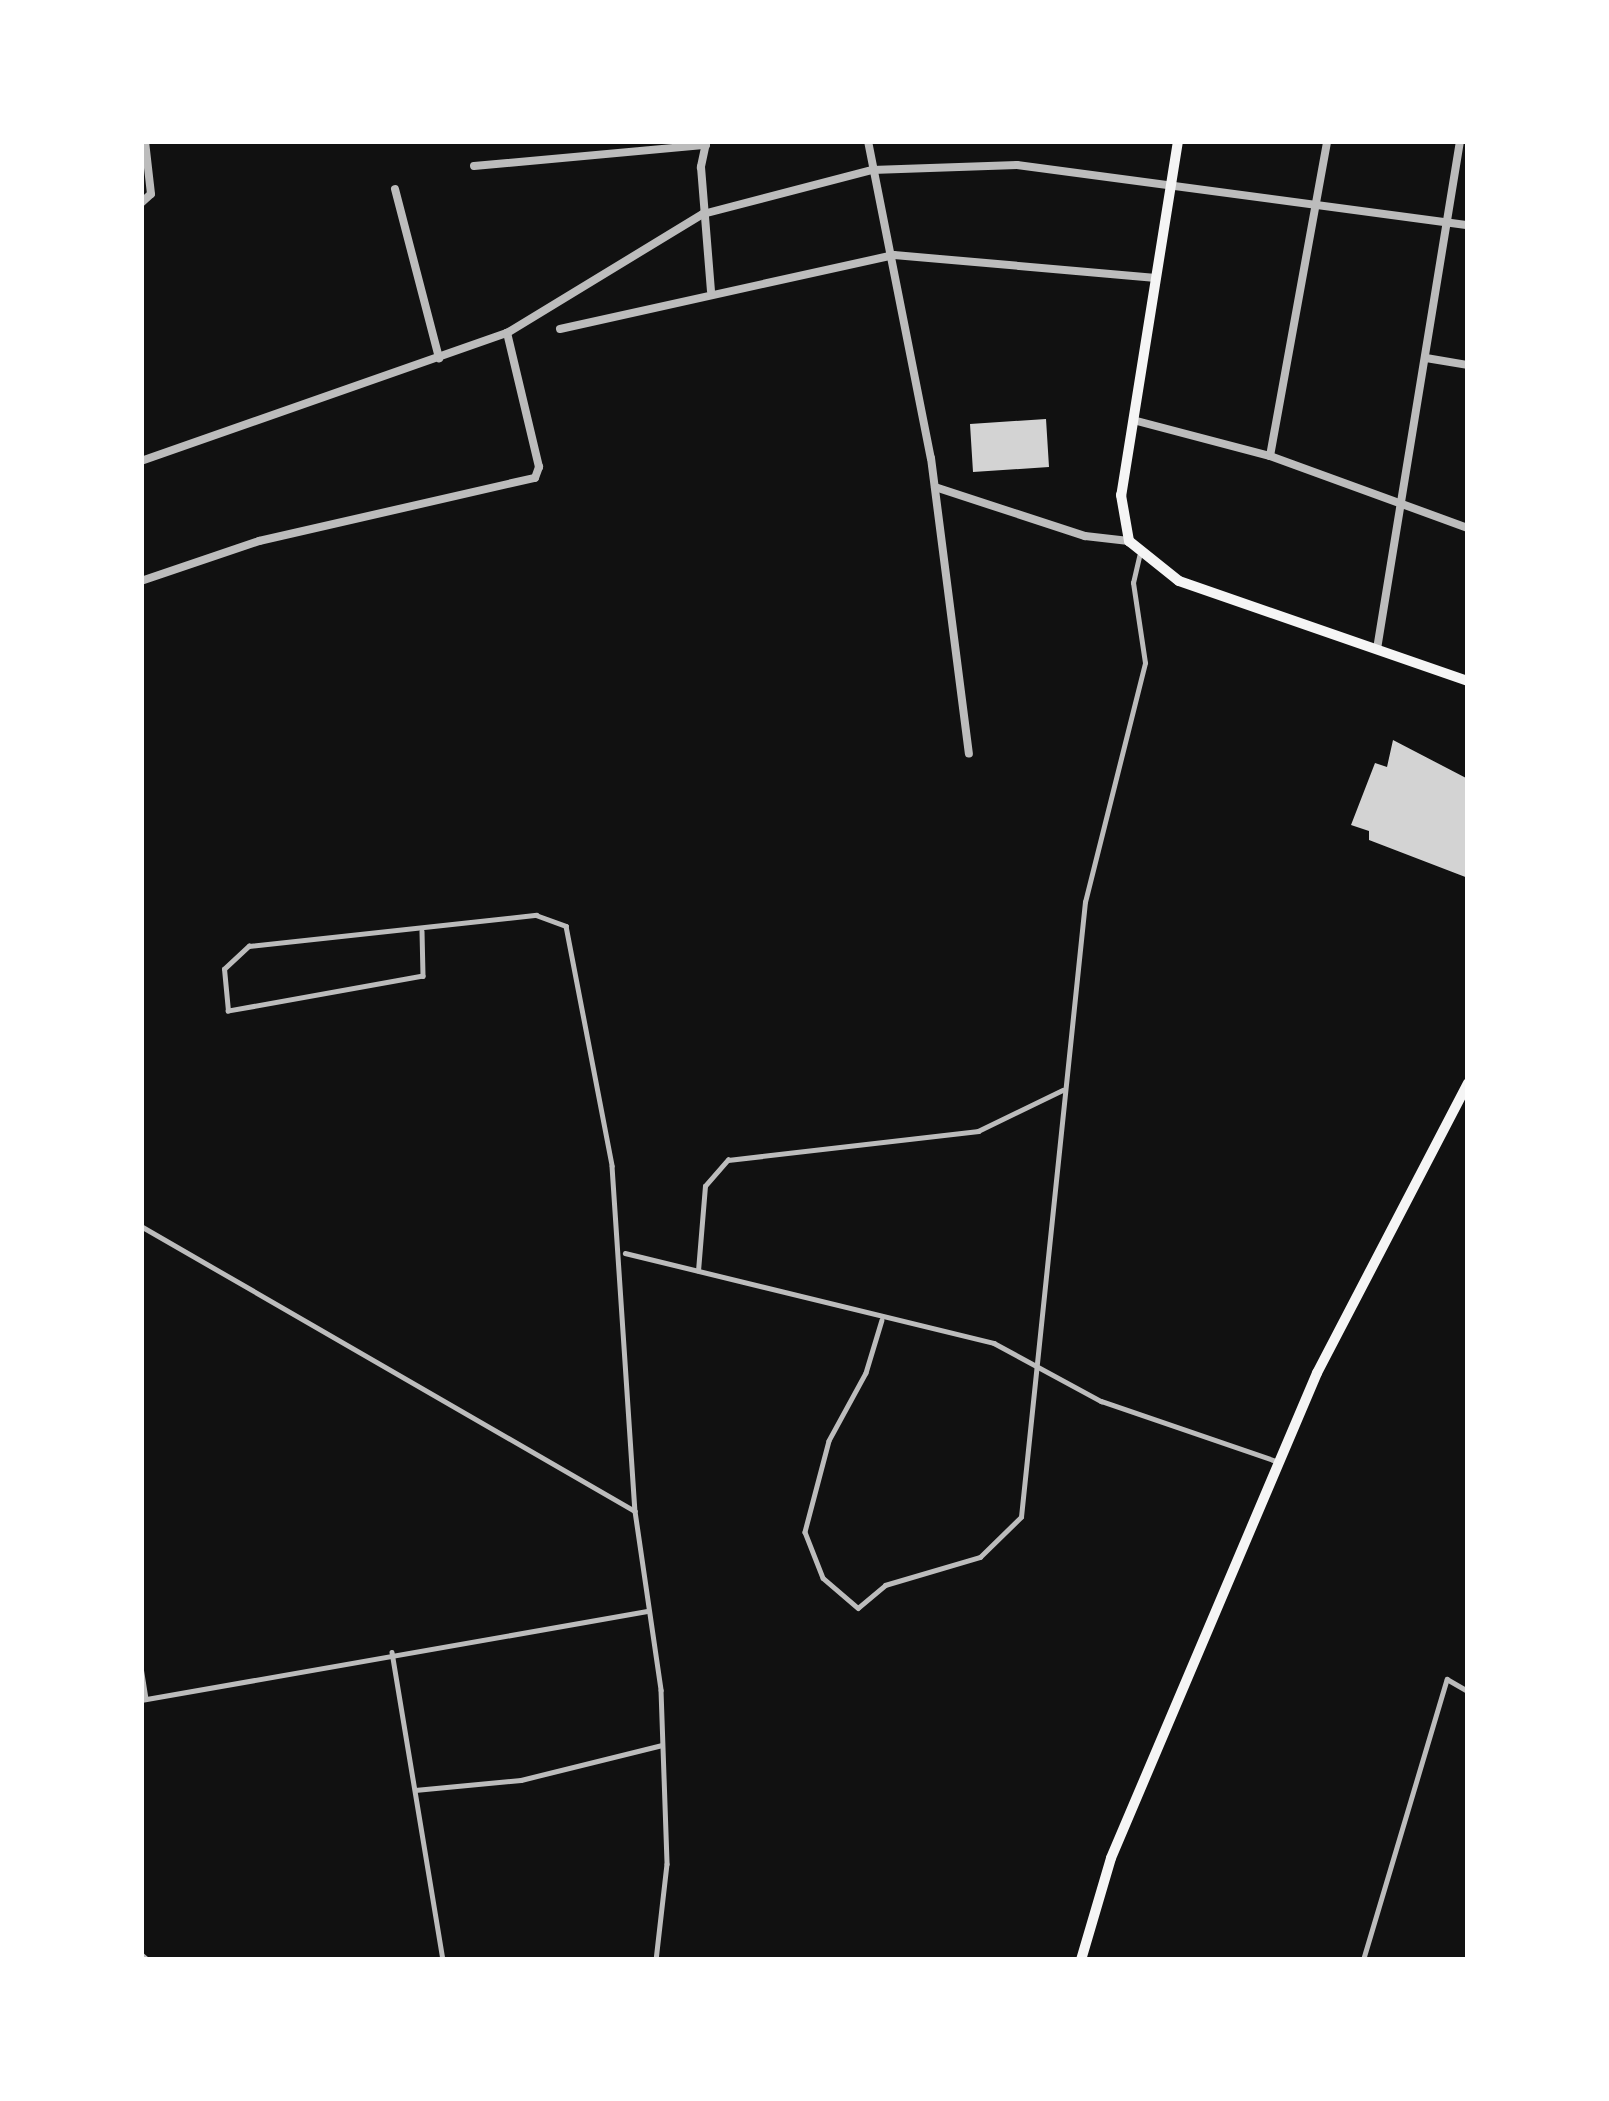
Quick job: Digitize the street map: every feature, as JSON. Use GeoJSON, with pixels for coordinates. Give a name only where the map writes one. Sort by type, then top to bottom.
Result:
{"type":"FeatureCollection","features":[{"type":"Feature","properties":{"kind":"main road"},"geometry":{"type":"LineString","coordinates":[[1178,141],[1121,495],[1129,541],[1139,556],[1179,581],[1468,680]]}},
{"type":"Feature","properties":{"kind":"main road"},"geometry":{"type":"LineString","coordinates":[[1081,1960],[1111,1858],[1279,1462],[1350,1303],[1468,1083]]}},
{"type":"Feature","properties":{"kind":"street"},"geometry":{"type":"LineString","coordinates":[[141,203],[151,194],[145,141]]}},
{"type":"Feature","properties":{"kind":"street"},"geometry":{"type":"LineString","coordinates":[[868,141],[894,255],[935,487],[942,586],[969,754]]}},
{"type":"Feature","properties":{"kind":"street"},"geometry":{"type":"LineString","coordinates":[[1270,456],[1327,141]]}},
{"type":"Feature","properties":{"kind":"street"},"geometry":{"type":"LineString","coordinates":[[1377,650],[1460,141]]}},
{"type":"Feature","properties":{"kind":"street"},"geometry":{"type":"LineString","coordinates":[[474,166],[706,143],[704,214],[711,291]]}},
{"type":"Feature","properties":{"kind":"street"},"geometry":{"type":"LineString","coordinates":[[141,461],[507,333],[704,214],[872,170],[1017,165],[1468,225]]}},
{"type":"Feature","properties":{"kind":"street"},"geometry":{"type":"LineString","coordinates":[[395,189],[439,358]]}},
{"type":"Feature","properties":{"kind":"street"},"geometry":{"type":"LineString","coordinates":[[560,329],[711,291],[894,255],[1156,278]]}},
{"type":"Feature","properties":{"kind":"street"},"geometry":{"type":"LineString","coordinates":[[141,580],[260,541],[539,473],[507,333]]}},
{"type":"Feature","properties":{"kind":"street"},"geometry":{"type":"LineString","coordinates":[[1426,358],[1468,364]]}},
{"type":"Feature","properties":{"kind":"street"},"geometry":{"type":"LineString","coordinates":[[1132,420],[1270,456],[1468,528]]}},
{"type":"Feature","properties":{"kind":"street"},"geometry":{"type":"LineString","coordinates":[[935,487],[1084,536],[1129,541]]}},
{"type":"Feature","properties":{"kind":"lane"},"geometry":{"type":"LineString","coordinates":[[882,1320],[866,1373],[829,1441],[805,1532],[823,1578],[858,1608],[885,1585],[980,1557],[1015,1529],[1026,1499],[1085,902],[1145,663],[1133,583],[1139,556]]}},
{"type":"Feature","properties":{"kind":"lane"},"geometry":{"type":"LineString","coordinates":[[422,931],[423,976],[228,1011],[224,969],[249,946],[422,931],[536,915],[566,926],[622,1252],[635,1511],[662,1745],[667,1864],[656,1960]]}},
{"type":"Feature","properties":{"kind":"lane"},"geometry":{"type":"LineString","coordinates":[[698,1273],[705,1186],[728,1160],[978,1131],[1063,1090]]}},
{"type":"Feature","properties":{"kind":"lane"},"geometry":{"type":"LineString","coordinates":[[141,1226],[635,1511]]}},
{"type":"Feature","properties":{"kind":"lane"},"geometry":{"type":"LineString","coordinates":[[622,1252],[882,1320],[994,1343],[1134,1414],[1279,1462]]}},
{"type":"Feature","properties":{"kind":"lane"},"geometry":{"type":"LineString","coordinates":[[141,1667],[144,1700],[392,1651],[648,1611]]}},
{"type":"Feature","properties":{"kind":"lane"},"geometry":{"type":"LineString","coordinates":[[392,1651],[443,1960]]}},
{"type":"Feature","properties":{"kind":"lane"},"geometry":{"type":"LineString","coordinates":[[1364,1960],[1447,1678],[1468,1691]]}},
{"type":"Feature","properties":{"kind":"lane"},"geometry":{"type":"LineString","coordinates":[[415,1790],[521,1780],[662,1745]]}},
{"type":"Feature","properties":{"kind":"lane"},"geometry":{"type":"LineString","coordinates":[[141,1954],[148,1960]]}},
{"type":"Feature","properties":{"kind":"building"},"geometry":{"type":"Polygon","coordinates":[[[1046,419],[1049,467],[973,472],[970,424],[1046,419]]]}},
{"type":"Feature","properties":{"kind":"building"},"geometry":{"type":"Polygon","coordinates":[[[1393,740],[1468,779],[1468,878],[1369,840],[1369,831],[1351,825],[1375,763],[1387,767],[1393,740]]]}}]}
